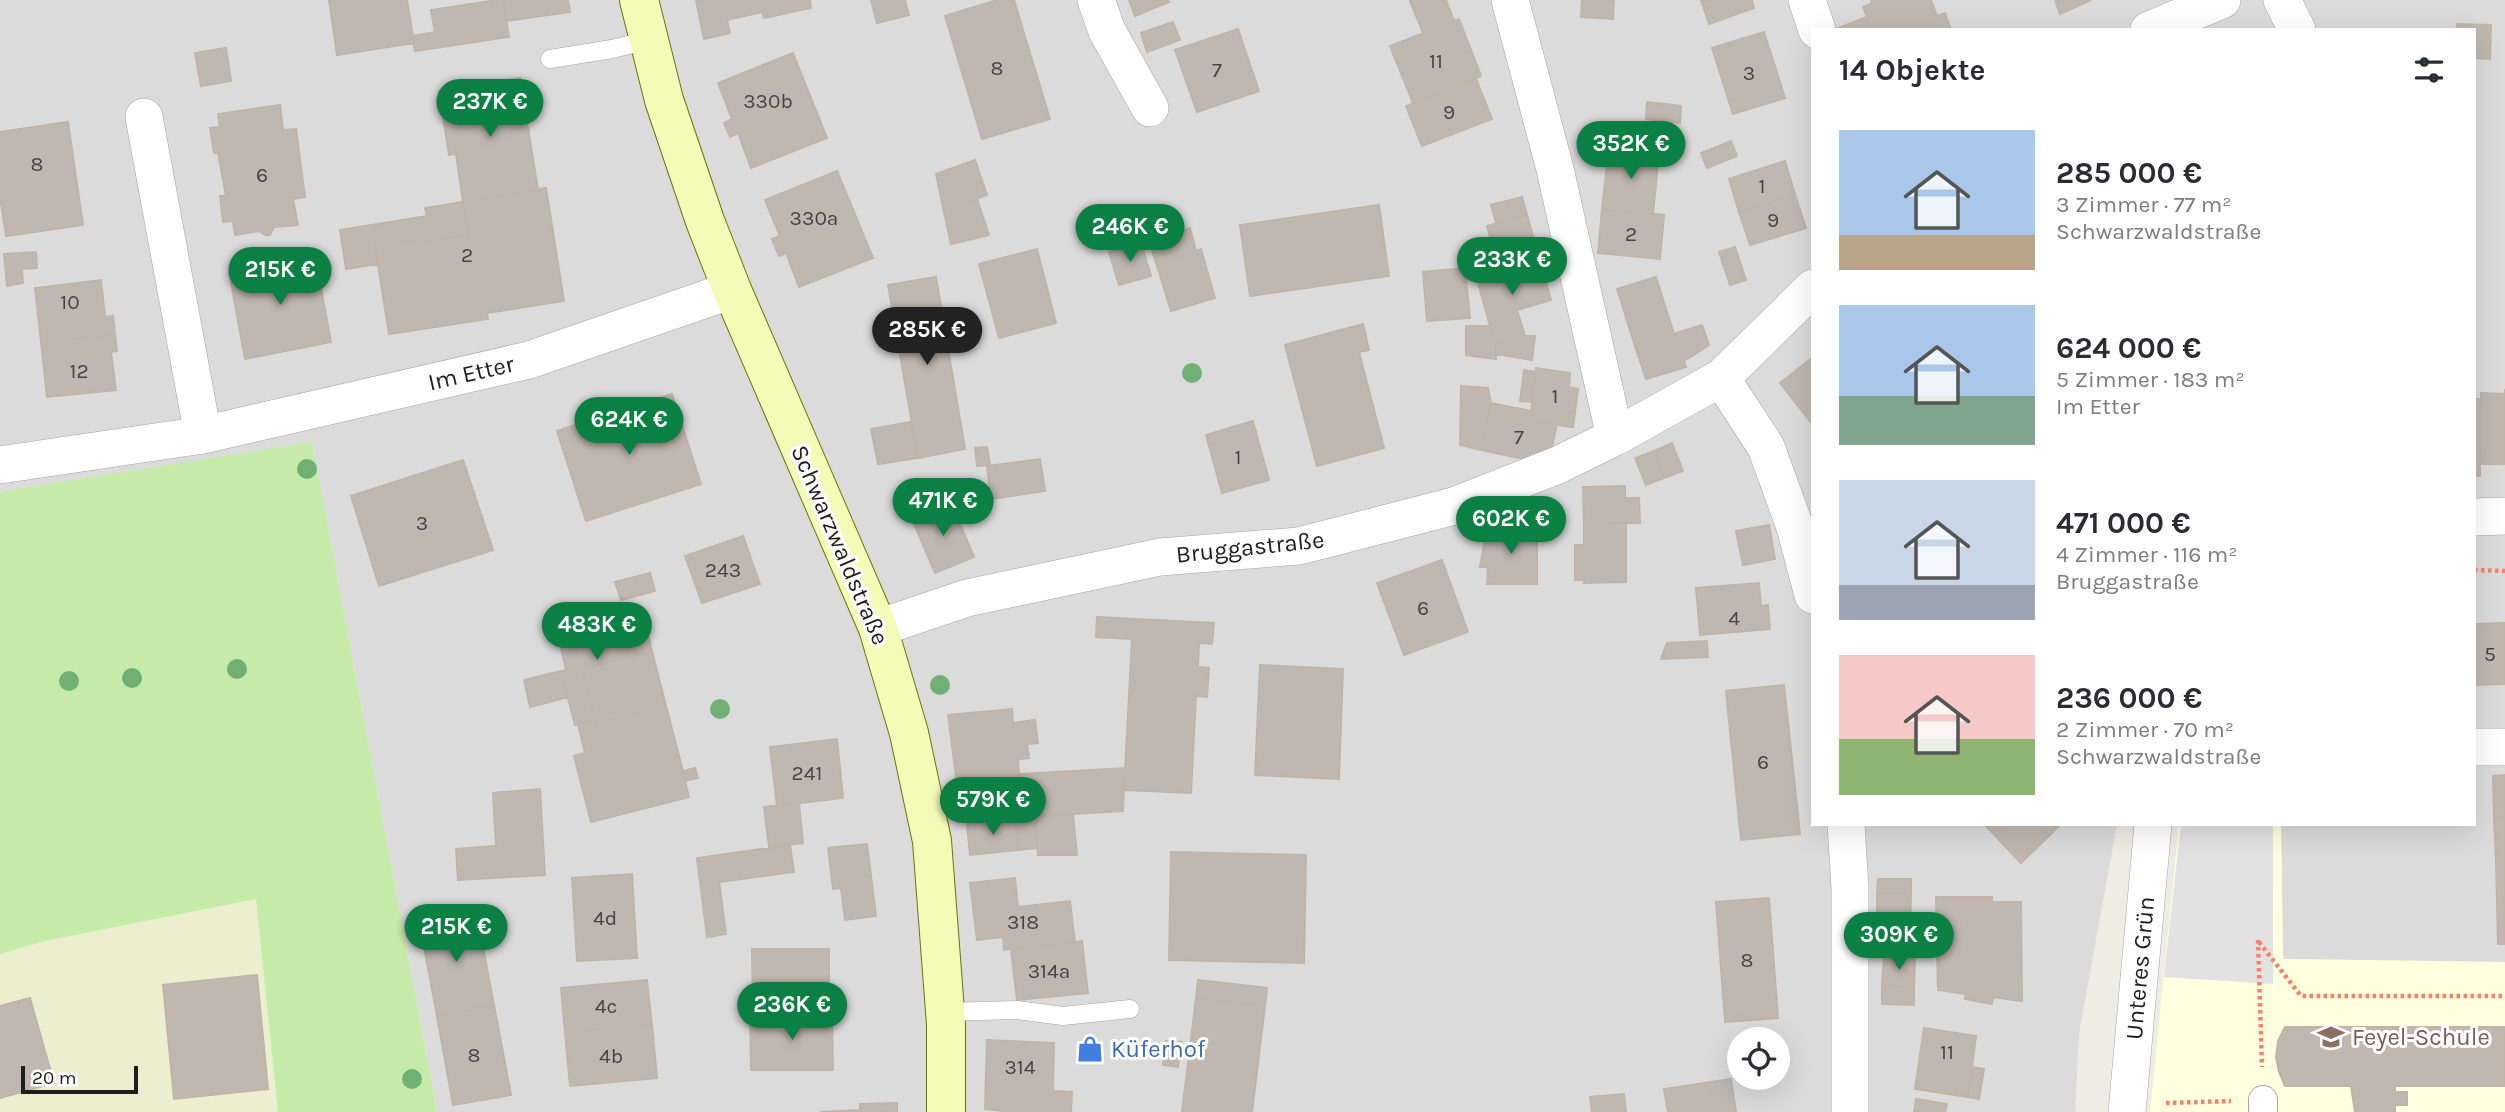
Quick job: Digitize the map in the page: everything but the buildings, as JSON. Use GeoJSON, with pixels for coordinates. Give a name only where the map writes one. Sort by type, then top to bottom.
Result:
{"type":"FeatureCollection","features":[{"type":"Feature","properties":{"kind":"main road","name":"Schwarzwaldstraße"},"geometry":{"type":"LineString","coordinates":[[639,0],[664,100],[705,221],[732,290],[878,628],[909,733],[932,841],[945,1012],[946,1112]]}},
{"type":"Feature","properties":{"kind":"street"},"geometry":{"type":"LineString","coordinates":[[1096,0],[1107,31],[1150,108]]}},
{"type":"Feature","properties":{"kind":"street"},"geometry":{"type":"LineString","coordinates":[[1510,0],[1555,169],[1615,438]]}},
{"type":"Feature","properties":{"kind":"street"},"geometry":{"type":"LineString","coordinates":[[1807,0],[1816,28]]}},
{"type":"Feature","properties":{"kind":"street"},"geometry":{"type":"LineString","coordinates":[[2154,28],[2222,0]]}},
{"type":"Feature","properties":{"kind":"street"},"geometry":{"type":"LineString","coordinates":[[2282,0],[2296,28]]}},
{"type":"Feature","properties":{"kind":"street"},"geometry":{"type":"LineString","coordinates":[[144,117],[203,435]]}},
{"type":"Feature","properties":{"kind":"street","name":"Im Etter"},"geometry":{"type":"LineString","coordinates":[[0,465],[203,435],[529,360],[732,290]]}},
{"type":"Feature","properties":{"kind":"street","name":"Bruggastraße"},"geometry":{"type":"LineString","coordinates":[[878,628],[967,598],[1160,557],[1299,546],[1465,502],[1559,465],[1615,438],[1721,378],[1811,290]]}},
{"type":"Feature","properties":{"kind":"street"},"geometry":{"type":"LineString","coordinates":[[1721,378],[1766,447],[1795,527],[1811,587]]}},
{"type":"Feature","properties":{"kind":"street"},"geometry":{"type":"LineString","coordinates":[[2476,517],[2505,516]]}},
{"type":"Feature","properties":{"kind":"street"},"geometry":{"type":"LineString","coordinates":[[2476,747],[2505,747]]}},
{"type":"Feature","properties":{"kind":"street"},"geometry":{"type":"LineString","coordinates":[[1846,826],[1850,888],[1850,1112]]}},
{"type":"Feature","properties":{"kind":"street","name":"Unteres Grün"},"geometry":{"type":"LineString","coordinates":[[2127,1108],[2153,826]]}},
{"type":"Feature","properties":{"kind":"lane"},"geometry":{"type":"LineString","coordinates":[[550,59],[612,50],[649,40]]}},
{"type":"Feature","properties":{"kind":"lane"},"geometry":{"type":"LineString","coordinates":[[945,1012],[1017,1010],[1063,1016],[1129,1009]]}},
{"type":"Feature","properties":{"kind":"path"},"geometry":{"type":"LineString","coordinates":[[2476,570],[2505,570]]}},
{"type":"Feature","properties":{"kind":"path"},"geometry":{"type":"LineString","coordinates":[[2127,1108],[2263,1106],[2258,940],[2301,996],[2505,996]]}},
{"type":"Feature","properties":{"kind":"shaded area"},"geometry":{"type":"Polygon","coordinates":[[[0,0],[2505,0],[2505,962],[2283,959],[2281,826],[2476,826],[2476,28],[1811,28],[1811,826],[2117,826],[2079,1034],[2075,1112],[437,1112],[312,443],[3,491],[0,494],[0,0]]]}},
{"type":"Feature","properties":{"kind":"shaded area","name":"Feyel-Schule"},"geometry":{"type":"Polygon","coordinates":[[[2179,826],[2281,826],[2283,959],[2505,962],[2505,1112],[2150,1112],[2179,826]]]}},
{"type":"Feature","properties":{"kind":"shaded area"},"geometry":{"type":"Polygon","coordinates":[[[2181,826],[2273,826],[2273,984],[2164,977],[2181,826]]]}},
{"type":"Feature","properties":{"kind":"shaded area"},"geometry":{"type":"Polygon","coordinates":[[[256,899],[278,1112],[0,1112],[0,954],[45,941],[256,899]]]}},
{"type":"Feature","properties":{"kind":"green space"},"geometry":{"type":"Polygon","coordinates":[[[312,442],[437,1112],[278,1112],[256,899],[45,941],[0,954],[0,494],[3,491],[312,442]]]}},
{"type":"Feature","properties":{"kind":"place","name":"Feyel-Schule"},"geometry":{"type":"Point","coordinates":[2331,1037]}},
{"type":"Feature","properties":{"kind":"place","name":"Küferhof"},"geometry":{"type":"Point","coordinates":[1090,1049]}}]}
